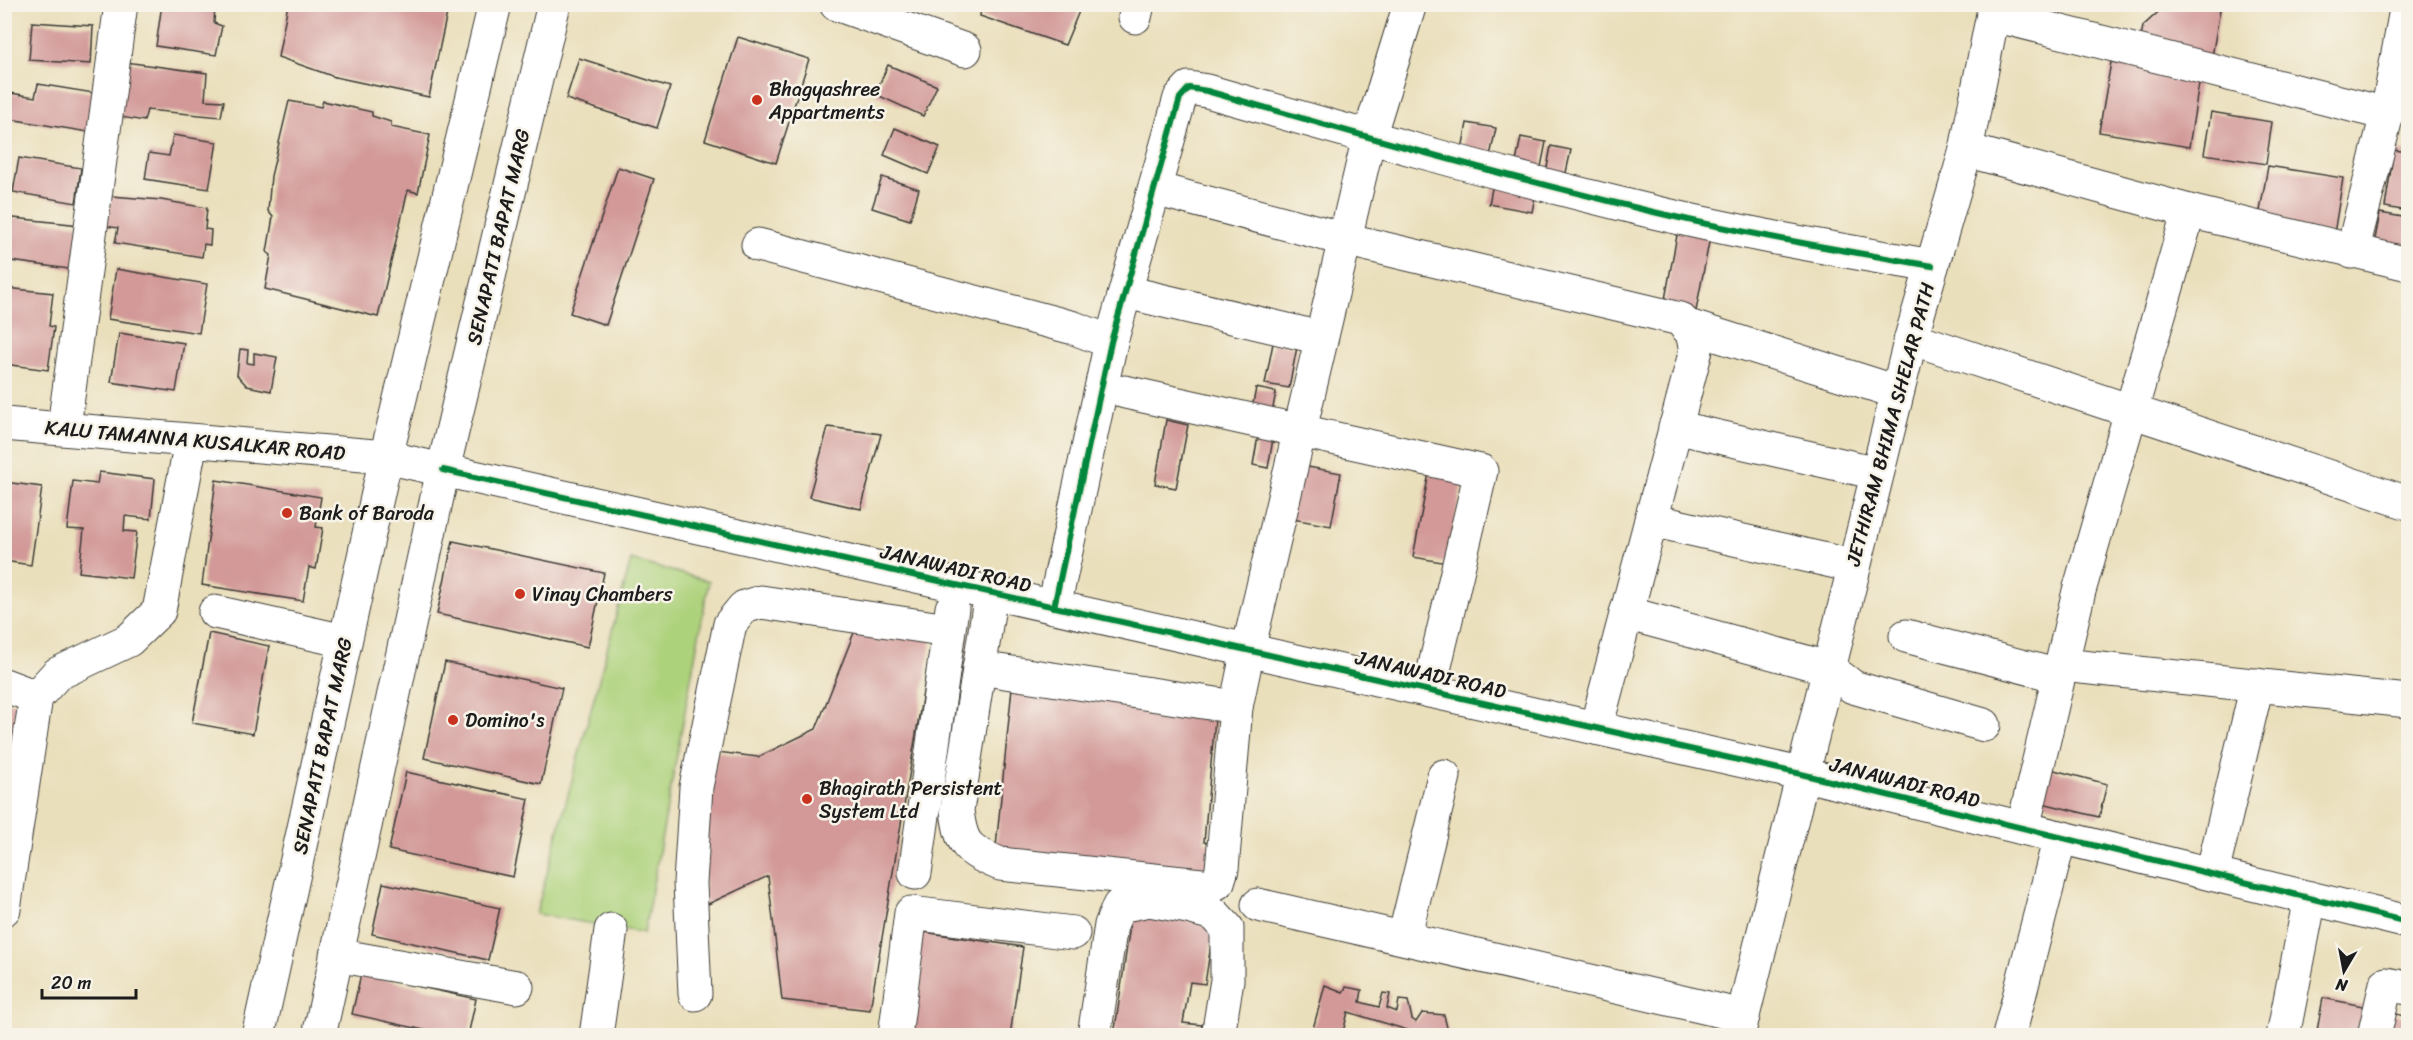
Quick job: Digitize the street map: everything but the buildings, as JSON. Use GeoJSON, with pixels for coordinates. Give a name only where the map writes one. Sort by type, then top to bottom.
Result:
{"type":"FeatureCollection","features":[{"type":"Feature","properties":{"kind":"street"},"geometry":{"type":"LineString","coordinates":[[64,427],[121,4]]}},
{"type":"Feature","properties":{"kind":"street","name":"SENAPATI BAPAT MARG"},"geometry":{"type":"LineString","coordinates":[[258,1035],[386,457],[495,4]]}},
{"type":"Feature","properties":{"kind":"street","name":"SENAPATI BAPAT MARG"},"geometry":{"type":"LineString","coordinates":[[319,1035],[443,470],[554,4]]}},
{"type":"Feature","properties":{"kind":"street"},"geometry":{"type":"LineString","coordinates":[[836,4],[965,50]]}},
{"type":"Feature","properties":{"kind":"street"},"geometry":{"type":"LineString","coordinates":[[990,593],[957,810],[960,835],[976,854],[1000,864],[1211,886],[1218,882],[1222,868],[1236,707],[1248,650],[1369,137],[1410,4]]}},
{"type":"Feature","properties":{"kind":"street"},"geometry":{"type":"LineString","coordinates":[[2352,252],[2386,114],[2407,4]]}},
{"type":"Feature","properties":{"kind":"street"},"geometry":{"type":"LineString","coordinates":[[1994,10],[2386,114]]}},
{"type":"Feature","properties":{"kind":"street","name":"JETHIRAM BHIMA SHELAR PATH"},"geometry":{"type":"LineString","coordinates":[[1741,1026],[1801,774],[1897,392],[1966,150],[1994,10]]}},
{"type":"Feature","properties":{"kind":"street"},"geometry":{"type":"LineString","coordinates":[[1054,607],[1112,342],[1180,98],[1189,88],[1207,90],[1369,137],[1638,208],[1786,240],[1932,266]]}},
{"type":"Feature","properties":{"kind":"street"},"geometry":{"type":"LineString","coordinates":[[1966,150],[2189,211],[2409,264]]}},
{"type":"Feature","properties":{"kind":"street"},"geometry":{"type":"LineString","coordinates":[[1155,189],[1344,239],[1680,319],[1692,333],[1696,350],[1596,728]]}},
{"type":"Feature","properties":{"kind":"street"},"geometry":{"type":"LineString","coordinates":[[2023,828],[2079,591],[2189,211]]}},
{"type":"Feature","properties":{"kind":"street"},"geometry":{"type":"LineString","coordinates":[[758,244],[1074,328],[1112,342]]}},
{"type":"Feature","properties":{"kind":"street"},"geometry":{"type":"LineString","coordinates":[[1126,292],[1321,338]]}},
{"type":"Feature","properties":{"kind":"street"},"geometry":{"type":"LineString","coordinates":[[1685,325],[1897,392]]}},
{"type":"Feature","properties":{"kind":"street"},"geometry":{"type":"LineString","coordinates":[[1911,338],[2409,503]]}},
{"type":"Feature","properties":{"kind":"street"},"geometry":{"type":"LineString","coordinates":[[1125,392],[1481,471],[1429,691]]}},
{"type":"Feature","properties":{"kind":"street","name":"KALU TAMANNA KUSALKAR ROAD"},"geometry":{"type":"LineString","coordinates":[[4,424],[64,427],[191,441],[386,457]]}},
{"type":"Feature","properties":{"kind":"street"},"geometry":{"type":"LineString","coordinates":[[1675,427],[1877,473]]}},
{"type":"Feature","properties":{"kind":"street"},"geometry":{"type":"LineString","coordinates":[[4,909],[36,697],[57,674],[129,640],[159,611],[191,441]]}},
{"type":"Feature","properties":{"kind":"street"},"geometry":{"type":"LineString","coordinates":[[386,457],[443,470]]}},
{"type":"Feature","properties":{"kind":"street","name":"JANAWADI ROAD"},"geometry":{"type":"LineString","coordinates":[[443,470],[1801,774],[2409,922]]}},
{"type":"Feature","properties":{"kind":"street"},"geometry":{"type":"LineString","coordinates":[[1651,520],[1853,566]]}},
{"type":"Feature","properties":{"kind":"street"},"geometry":{"type":"LineString","coordinates":[[915,873],[955,585]]}},
{"type":"Feature","properties":{"kind":"street"},"geometry":{"type":"LineString","coordinates":[[695,994],[690,883],[696,787],[730,624],[744,608],[761,602],[948,630]]}},
{"type":"Feature","properties":{"kind":"street"},"geometry":{"type":"LineString","coordinates":[[215,612],[345,641]]}},
{"type":"Feature","properties":{"kind":"street"},"geometry":{"type":"LineString","coordinates":[[1626,613],[1828,668],[1853,687],[1984,725]]}},
{"type":"Feature","properties":{"kind":"street"},"geometry":{"type":"LineString","coordinates":[[1906,636],[2060,670],[2258,685],[2409,701]]}},
{"type":"Feature","properties":{"kind":"street"},"geometry":{"type":"LineString","coordinates":[[979,668],[1236,707]]}},
{"type":"Feature","properties":{"kind":"street"},"geometry":{"type":"LineString","coordinates":[[4,684],[36,697]]}},
{"type":"Feature","properties":{"kind":"street"},"geometry":{"type":"LineString","coordinates":[[2212,874],[2258,685]]}},
{"type":"Feature","properties":{"kind":"street"},"geometry":{"type":"LineString","coordinates":[[1404,938],[1444,776]]}},
{"type":"Feature","properties":{"kind":"street"},"geometry":{"type":"LineString","coordinates":[[2009,1035],[2060,837]]}},
{"type":"Feature","properties":{"kind":"street"},"geometry":{"type":"LineString","coordinates":[[2283,1035],[2310,898]]}},
{"type":"Feature","properties":{"kind":"street"},"geometry":{"type":"LineString","coordinates":[[1094,1035],[1111,925],[1119,906],[1149,900],[1214,914],[1227,928],[1227,980],[1218,1035]]}},
{"type":"Feature","properties":{"kind":"street"},"geometry":{"type":"LineString","coordinates":[[1258,905],[1404,938],[1741,1026]]}},
{"type":"Feature","properties":{"kind":"street"},"geometry":{"type":"LineString","coordinates":[[895,1035],[911,913],[1073,933]]}},
{"type":"Feature","properties":{"kind":"street"},"geometry":{"type":"LineString","coordinates":[[596,1035],[611,930]]}},
{"type":"Feature","properties":{"kind":"street"},"geometry":{"type":"LineString","coordinates":[[336,955],[517,987]]}},
{"type":"Feature","properties":{"kind":"street"},"geometry":{"type":"LineString","coordinates":[[2374,1035],[2386,984],[2409,988]]}},
{"type":"Feature","properties":{"kind":"green space"},"geometry":{"type":"Polygon","coordinates":[[[631,560],[709,581],[644,933],[536,914],[631,560]]]}},
{"type":"Feature","properties":{"kind":"cycle path"},"geometry":{"type":"LineString","coordinates":[[1054,607],[1111,342],[1180,98],[1189,88],[1207,91],[1583,195],[1674,217],[1821,247],[1932,266]]}},
{"type":"Feature","properties":{"kind":"cycle path"},"geometry":{"type":"LineString","coordinates":[[443,470],[1801,774],[2408,922]]}},
{"type":"Feature","properties":{"kind":"place","name":"Bhagyashree Appartments"},"geometry":{"type":"Point","coordinates":[757,100]}},
{"type":"Feature","properties":{"kind":"place","name":"Bank of Baroda"},"geometry":{"type":"Point","coordinates":[287,513]}},
{"type":"Feature","properties":{"kind":"place","name":"Vinay Chambers"},"geometry":{"type":"Point","coordinates":[520,594]}},
{"type":"Feature","properties":{"kind":"place","name":"Domino's"},"geometry":{"type":"Point","coordinates":[453,720]}},
{"type":"Feature","properties":{"kind":"place","name":"Bhagirath Persistent System Ltd"},"geometry":{"type":"Point","coordinates":[807,799]}}]}
